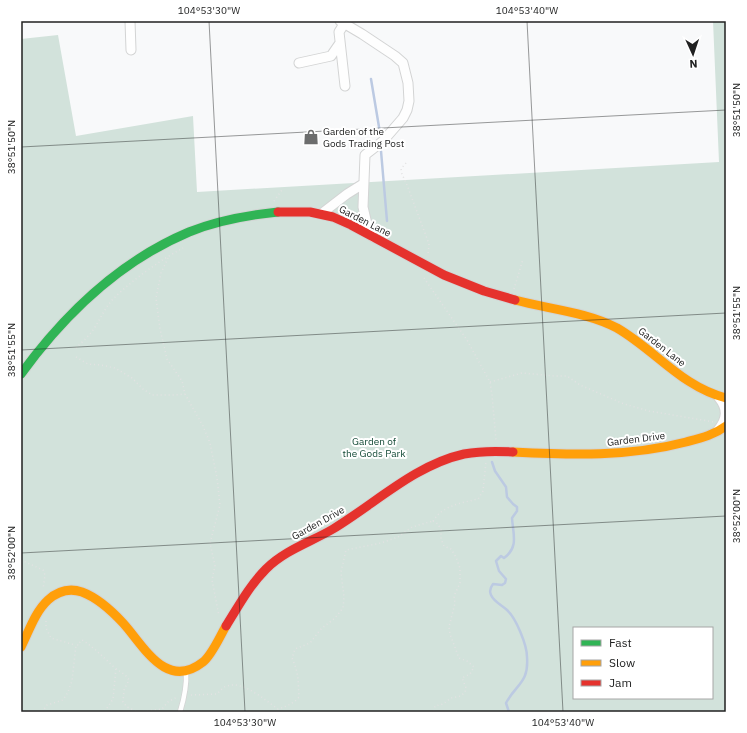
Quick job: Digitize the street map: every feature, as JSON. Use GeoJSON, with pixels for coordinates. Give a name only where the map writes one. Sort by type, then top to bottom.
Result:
{"type":"FeatureCollection","features":[{"type":"Feature","properties":{"kind":"street"},"geometry":{"type":"LineString","coordinates":[[130,21],[131,50]]}},
{"type":"Feature","properties":{"kind":"street"},"geometry":{"type":"LineString","coordinates":[[345,86],[339,32],[342,22],[395,56],[403,63],[409,90],[407,110],[403,118],[383,141],[365,155],[363,211],[372,237]]}},
{"type":"Feature","properties":{"kind":"street"},"geometry":{"type":"LineString","coordinates":[[300,63],[331,56],[340,43]]}},
{"type":"Feature","properties":{"kind":"street"},"geometry":{"type":"LineString","coordinates":[[321,214],[363,184]]}},
{"type":"Feature","properties":{"kind":"street","name":"Garden Lane"},"geometry":{"type":"LineString","coordinates":[[21,374],[56,330],[82,305],[108,281],[144,256],[162,245],[204,227],[251,215],[282,210],[321,214],[346,222],[449,277],[473,287],[510,298],[594,318],[612,325],[631,337],[686,380],[699,388],[722,398],[725,410],[722,427]]}},
{"type":"Feature","properties":{"kind":"street","name":"Garden Drive"},"geometry":{"type":"LineString","coordinates":[[186,671],[197,667],[204,661],[250,587],[266,569],[281,557],[296,548],[332,530],[431,465],[464,454],[489,452],[580,454],[620,453],[678,444],[706,436],[722,427]]}},
{"type":"Feature","properties":{"kind":"street"},"geometry":{"type":"LineString","coordinates":[[21,647],[40,609],[48,600],[56,592],[67,589],[78,590],[94,597],[124,624],[154,662],[164,668],[174,671],[186,671]]}},
{"type":"Feature","properties":{"kind":"lane"},"geometry":{"type":"LineString","coordinates":[[180,712],[187,683],[186,671]]}},
{"type":"Feature","properties":{"kind":"path"},"geometry":{"type":"LineString","coordinates":[[383,141],[394,148],[405,148]]}},
{"type":"Feature","properties":{"kind":"path"},"geometry":{"type":"LineString","coordinates":[[42,712],[47,705],[63,700],[68,692],[72,682],[76,645],[79,645],[82,640],[95,648],[116,668],[127,676],[129,680],[124,690],[123,702],[127,707],[138,712],[162,709],[175,697],[185,695],[217,694],[224,687],[229,685],[236,685],[258,694],[262,699],[278,709],[289,706],[299,697],[299,678],[292,658],[295,649],[310,643],[321,629],[335,618],[343,608],[344,597],[341,572],[346,550],[381,543],[398,537],[412,527],[433,520],[446,508],[478,499],[483,491],[489,452],[496,445],[490,382],[467,340],[422,275],[429,244],[402,174],[401,169],[406,163]]}},
{"type":"Feature","properties":{"kind":"path"},"geometry":{"type":"LineString","coordinates":[[76,348],[93,330],[101,314],[134,280],[184,247]]}},
{"type":"Feature","properties":{"kind":"path"},"geometry":{"type":"LineString","coordinates":[[168,257],[161,273],[156,298],[159,321],[167,359],[182,381],[185,394],[203,426],[210,443],[217,478],[220,504],[210,544],[214,566],[212,580],[219,618],[227,625]]}},
{"type":"Feature","properties":{"kind":"path"},"geometry":{"type":"LineString","coordinates":[[510,298],[520,272],[523,259]]}},
{"type":"Feature","properties":{"kind":"path"},"geometry":{"type":"LineString","coordinates":[[76,357],[88,364],[115,368],[132,378],[143,389],[152,395],[185,394]]}},
{"type":"Feature","properties":{"kind":"path"},"geometry":{"type":"LineString","coordinates":[[490,382],[522,373],[567,376],[580,385],[624,404],[649,411],[694,418],[722,427]]}},
{"type":"Feature","properties":{"kind":"path"},"geometry":{"type":"LineString","coordinates":[[433,520],[438,524],[441,530],[441,539],[444,546],[450,549],[456,557],[460,568],[460,583],[454,596],[455,603],[451,617],[450,634],[459,658],[467,661],[474,667],[470,674],[462,678],[466,688],[465,692],[461,696],[451,698],[443,704],[435,706],[434,712]]}},
{"type":"Feature","properties":{"kind":"path"},"geometry":{"type":"LineString","coordinates":[[21,560],[43,570],[45,575],[43,589]]}},
{"type":"Feature","properties":{"kind":"path"},"geometry":{"type":"LineString","coordinates":[[46,620],[46,628],[51,638],[76,645]]}},
{"type":"Feature","properties":{"kind":"path"},"geometry":{"type":"LineString","coordinates":[[107,712],[107,708],[113,700],[116,668]]}},
{"type":"Feature","properties":{"kind":"green space","name":"Garden of the Gods Park"},"geometry":{"type":"Polygon","coordinates":[[[713,21],[726,21],[726,712],[21,712],[21,39],[58,35],[76,136],[193,116],[197,192],[719,162],[713,21]]]}},
{"type":"Feature","properties":{"kind":"waterway"},"geometry":{"type":"LineString","coordinates":[[371,79],[380,133]]}},
{"type":"Feature","properties":{"kind":"waterway"},"geometry":{"type":"LineString","coordinates":[[381,151],[387,221]]}},
{"type":"Feature","properties":{"kind":"waterway"},"geometry":{"type":"LineString","coordinates":[[492,462],[495,471],[506,487],[507,497],[517,507],[517,511],[512,518],[514,535],[512,549],[504,558],[501,556],[496,561],[499,571],[506,579],[505,583],[502,585],[493,584],[490,591],[494,600],[507,610],[514,619],[527,652],[527,666],[524,678],[506,703],[509,712]]}},
{"type":"Feature","properties":{"kind":"traffic: fast"},"geometry":{"type":"LineString","coordinates":[[21,374],[38,352],[75,311],[117,274],[140,258],[164,244],[199,228],[233,219],[278,212]]}},
{"type":"Feature","properties":{"kind":"traffic: slow"},"geometry":{"type":"LineString","coordinates":[[515,300],[580,314],[617,328],[696,386],[710,393],[726,398]]}},
{"type":"Feature","properties":{"kind":"traffic: slow"},"geometry":{"type":"LineString","coordinates":[[513,452],[557,454],[622,453],[665,447],[697,439],[712,434],[726,426]]}},
{"type":"Feature","properties":{"kind":"traffic: slow"},"geometry":{"type":"LineString","coordinates":[[21,647],[39,610],[43,605],[56,594],[69,590],[82,592],[99,601],[123,623],[157,662],[167,668],[178,671],[190,670],[203,662],[213,650],[226,626]]}},
{"type":"Feature","properties":{"kind":"traffic: jam"},"geometry":{"type":"LineString","coordinates":[[278,212],[310,212],[333,217],[351,225],[444,275],[484,291],[515,300]]}},
{"type":"Feature","properties":{"kind":"traffic: jam"},"geometry":{"type":"LineString","coordinates":[[226,626],[254,582],[273,562],[290,551],[333,529],[412,476],[446,459],[464,454],[476,452],[513,452]]}},
{"type":"Feature","properties":{"kind":"place","name":"Garden of the Gods Trading Post"},"geometry":{"type":"Point","coordinates":[311,137]}}]}
